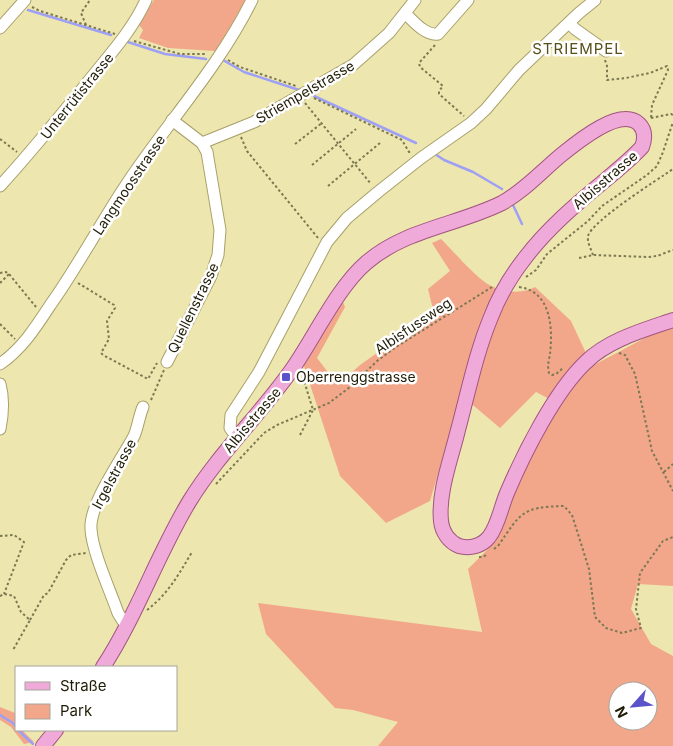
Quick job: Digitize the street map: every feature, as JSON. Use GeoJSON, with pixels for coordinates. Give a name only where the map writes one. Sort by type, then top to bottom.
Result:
{"type":"FeatureCollection","features":[{"type":"Feature","properties":{"kind":"main road","name":"Albisstrasse"},"geometry":{"type":"LineString","coordinates":[[104,666],[128,624],[176,524],[213,467],[268,401],[295,365],[338,298],[358,271],[378,254],[415,235],[489,209],[507,200],[522,190],[564,153],[612,122],[628,118],[638,123],[644,133],[645,140],[642,147],[552,228],[524,258],[513,287],[490,319],[480,348],[443,493],[441,516],[444,532],[452,542],[464,547]]}},
{"type":"Feature","properties":{"kind":"main road"},"geometry":{"type":"LineString","coordinates":[[464,547],[480,544],[490,536],[507,492],[540,428],[554,403],[585,362],[604,348],[673,320]]}},
{"type":"Feature","properties":{"kind":"main road"},"geometry":{"type":"LineString","coordinates":[[42,746],[55,731]]}},
{"type":"Feature","properties":{"kind":"street","name":"Unterrütistrasse"},"geometry":{"type":"LineString","coordinates":[[0,186],[124,38],[141,12],[146,0]]}},
{"type":"Feature","properties":{"kind":"street","name":"Langmoosstrasse"},"geometry":{"type":"LineString","coordinates":[[0,364],[22,346],[45,314],[126,185],[220,56],[252,0]]}},
{"type":"Feature","properties":{"kind":"street","name":"Striempelstrasse"},"geometry":{"type":"LineString","coordinates":[[202,143],[237,130],[332,79],[364,56],[389,33],[416,0]]}},
{"type":"Feature","properties":{"kind":"street"},"geometry":{"type":"LineString","coordinates":[[406,14],[427,33],[438,34],[468,0]]}},
{"type":"Feature","properties":{"kind":"street"},"geometry":{"type":"LineString","coordinates":[[237,437],[230,428],[231,415],[259,372],[325,245],[347,218],[427,154],[481,114],[519,70],[595,0]]}},
{"type":"Feature","properties":{"kind":"street"},"geometry":{"type":"LineString","coordinates":[[0,28],[25,1]]}},
{"type":"Feature","properties":{"kind":"street"},"geometry":{"type":"LineString","coordinates":[[569,23],[606,51]]}},
{"type":"Feature","properties":{"kind":"street"},"geometry":{"type":"LineString","coordinates":[[172,120],[202,143]]}},
{"type":"Feature","properties":{"kind":"street","name":"Quellenstrasse"},"geometry":{"type":"LineString","coordinates":[[162,362],[211,276],[218,255],[220,230],[218,211],[207,152],[202,143]]}},
{"type":"Feature","properties":{"kind":"street"},"geometry":{"type":"LineString","coordinates":[[0,384],[3,396],[3,414],[0,429]]}},
{"type":"Feature","properties":{"kind":"street","name":"Irgelstrasse"},"geometry":{"type":"LineString","coordinates":[[128,624],[123,621],[118,612],[96,552],[91,530],[91,517],[107,482],[135,434],[143,407]]}},
{"type":"Feature","properties":{"kind":"path"},"geometry":{"type":"LineString","coordinates":[[86,25],[81,13],[90,0]]}},
{"type":"Feature","properties":{"kind":"path"},"geometry":{"type":"LineString","coordinates":[[25,1],[40,11],[112,32],[116,35]]}},
{"type":"Feature","properties":{"kind":"path"},"geometry":{"type":"LineString","coordinates":[[138,42],[180,54],[220,56],[240,68],[292,84],[304,94],[304,102],[372,184]]}},
{"type":"Feature","properties":{"kind":"path"},"geometry":{"type":"LineString","coordinates":[[433,47],[419,63],[420,67],[443,86],[439,94],[464,115]]}},
{"type":"Feature","properties":{"kind":"path"},"geometry":{"type":"LineString","coordinates":[[606,51],[604,58],[607,66],[607,80],[650,73],[667,66],[668,70],[652,105],[651,118],[673,115]]}},
{"type":"Feature","properties":{"kind":"path"},"geometry":{"type":"LineString","coordinates":[[318,101],[402,140],[409,152],[422,149],[427,154]]}},
{"type":"Feature","properties":{"kind":"path"},"geometry":{"type":"LineString","coordinates":[[526,277],[536,270],[547,254],[588,221],[602,206],[657,166],[673,122]]}},
{"type":"Feature","properties":{"kind":"path"},"geometry":{"type":"LineString","coordinates":[[295,144],[322,123]]}},
{"type":"Feature","properties":{"kind":"path"},"geometry":{"type":"LineString","coordinates":[[312,165],[356,129]]}},
{"type":"Feature","properties":{"kind":"path"},"geometry":{"type":"LineString","coordinates":[[237,130],[248,151],[320,242]]}},
{"type":"Feature","properties":{"kind":"path"},"geometry":{"type":"LineString","coordinates":[[0,139],[24,159]]}},
{"type":"Feature","properties":{"kind":"path"},"geometry":{"type":"LineString","coordinates":[[328,186],[380,143]]}},
{"type":"Feature","properties":{"kind":"path"},"geometry":{"type":"LineString","coordinates":[[593,255],[588,234],[614,209],[673,169]]}},
{"type":"Feature","properties":{"kind":"path"},"geometry":{"type":"LineString","coordinates":[[579,258],[593,255],[648,257],[673,250]]}},
{"type":"Feature","properties":{"kind":"path"},"geometry":{"type":"LineString","coordinates":[[0,273],[6,272],[9,274],[39,310],[45,314]]}},
{"type":"Feature","properties":{"kind":"path"},"geometry":{"type":"LineString","coordinates":[[0,282],[9,274]]}},
{"type":"Feature","properties":{"kind":"path"},"geometry":{"type":"LineString","coordinates":[[74,280],[114,305],[115,308],[107,321],[108,339],[101,353],[103,355],[148,380],[162,362]]}},
{"type":"Feature","properties":{"kind":"path"},"geometry":{"type":"LineString","coordinates":[[513,287],[520,284]]}},
{"type":"Feature","properties":{"kind":"path"},"geometry":{"type":"LineString","coordinates":[[513,287],[530,289],[549,313],[549,373],[552,375],[556,374],[569,364]]}},
{"type":"Feature","properties":{"kind":"path","name":"Albisfussweg"},"geometry":{"type":"LineString","coordinates":[[215,485],[264,433],[276,425],[329,403],[396,347],[490,288]]}},
{"type":"Feature","properties":{"kind":"path"},"geometry":{"type":"LineString","coordinates":[[0,324],[8,332]]}},
{"type":"Feature","properties":{"kind":"path"},"geometry":{"type":"LineString","coordinates":[[616,352],[625,355],[636,374],[650,446],[673,490]]}},
{"type":"Feature","properties":{"kind":"path"},"geometry":{"type":"LineString","coordinates":[[143,407],[148,405],[162,362]]}},
{"type":"Feature","properties":{"kind":"path"},"geometry":{"type":"LineString","coordinates":[[295,365],[301,370],[312,410],[300,435]]}},
{"type":"Feature","properties":{"kind":"path"},"geometry":{"type":"LineString","coordinates":[[663,473],[673,464]]}},
{"type":"Feature","properties":{"kind":"path"},"geometry":{"type":"LineString","coordinates":[[464,547],[468,556],[483,558],[498,546],[518,518],[530,509],[546,506],[564,506],[572,515],[589,569],[595,617],[606,628],[622,633],[641,628],[636,609],[640,573],[663,541],[673,537]]}},
{"type":"Feature","properties":{"kind":"path"},"geometry":{"type":"LineString","coordinates":[[0,536],[14,535],[24,542],[4,594]]}},
{"type":"Feature","properties":{"kind":"path"},"geometry":{"type":"LineString","coordinates":[[13,650],[44,595],[48,594],[66,560],[71,555],[96,552]]}},
{"type":"Feature","properties":{"kind":"path"},"geometry":{"type":"LineString","coordinates":[[149,609],[174,584],[192,552]]}},
{"type":"Feature","properties":{"kind":"path"},"geometry":{"type":"LineString","coordinates":[[0,596],[4,594],[14,596],[21,612],[30,620]]}},
{"type":"Feature","properties":{"kind":"green space"},"geometry":{"type":"Polygon","coordinates":[[[154,0],[245,0],[215,51],[168,48],[139,38],[143,30],[139,25],[154,0]]]}},
{"type":"Feature","properties":{"kind":"green space"},"geometry":{"type":"Polygon","coordinates":[[[441,239],[475,274],[497,289],[517,292],[535,287],[571,321],[592,366],[660,330],[673,327],[673,586],[638,584],[631,609],[651,644],[673,656],[673,746],[378,746],[398,722],[353,710],[335,708],[266,634],[258,603],[482,632],[468,569],[496,541],[511,496],[559,404],[536,392],[500,428],[461,395],[430,501],[386,523],[340,476],[303,363],[342,300],[345,307],[317,358],[338,385],[360,365],[434,313],[428,289],[450,271],[432,243],[441,239]]]}},
{"type":"Feature","properties":{"kind":"green space"},"geometry":{"type":"Polygon","coordinates":[[[0,707],[15,713],[15,731],[24,731],[34,742],[24,744],[11,727],[0,720],[0,707]]]}},
{"type":"Feature","properties":{"kind":"waterway"},"geometry":{"type":"LineString","coordinates":[[28,10],[111,35]]}},
{"type":"Feature","properties":{"kind":"waterway"},"geometry":{"type":"LineString","coordinates":[[128,42],[165,54],[206,59]]}},
{"type":"Feature","properties":{"kind":"waterway"},"geometry":{"type":"LineString","coordinates":[[223,60],[244,72],[299,90]]}},
{"type":"Feature","properties":{"kind":"waterway"},"geometry":{"type":"LineString","coordinates":[[314,96],[416,143]]}},
{"type":"Feature","properties":{"kind":"waterway"},"geometry":{"type":"LineString","coordinates":[[435,154],[444,160],[473,172],[502,189]]}},
{"type":"Feature","properties":{"kind":"waterway"},"geometry":{"type":"LineString","coordinates":[[513,205],[522,224]]}},
{"type":"Feature","properties":{"kind":"waterway"},"geometry":{"type":"LineString","coordinates":[[0,715],[15,726]]}},
{"type":"Feature","properties":{"kind":"waterway"},"geometry":{"type":"LineString","coordinates":[[19,731],[33,744]]}},
{"type":"Feature","properties":{"kind":"place","name":"Oberrenggstrasse"},"geometry":{"type":"Point","coordinates":[286,377]}},
{"type":"Feature","properties":{"kind":"district","name":"STRIEMPEL"},"geometry":{"type":"Point","coordinates":[578,49]}}]}
